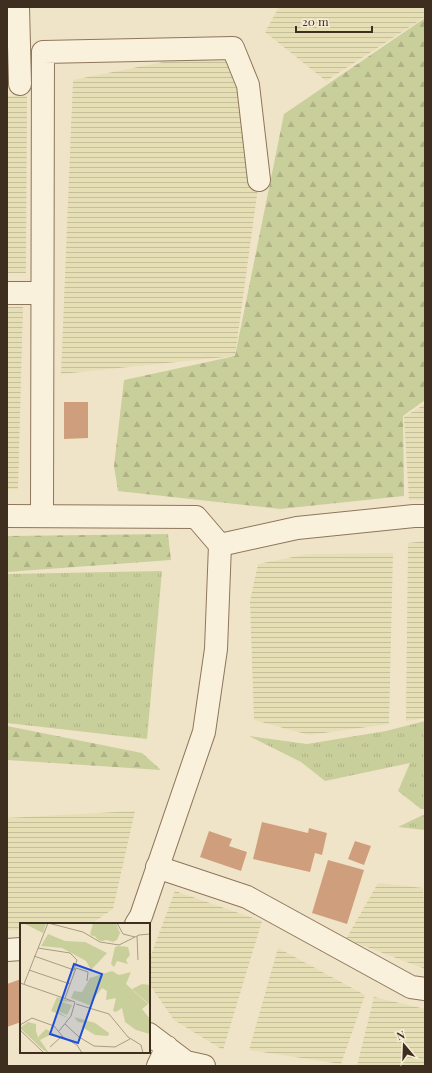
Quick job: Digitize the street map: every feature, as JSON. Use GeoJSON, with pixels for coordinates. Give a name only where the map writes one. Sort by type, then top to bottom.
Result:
{"type":"FeatureCollection","features":[{"type":"Feature","properties":{"kind":"street"},"geometry":{"type":"LineString","coordinates":[[18,7],[13,84],[43,84]]}},
{"type":"Feature","properties":{"kind":"street"},"geometry":{"type":"LineString","coordinates":[[42,516],[43,52],[233,48],[248,85],[259,180]]}},
{"type":"Feature","properties":{"kind":"street"},"geometry":{"type":"LineString","coordinates":[[7,294],[42,293]]}},
{"type":"Feature","properties":{"kind":"street"},"geometry":{"type":"LineString","coordinates":[[7,516],[196,517],[220,545],[216,649],[204,732],[136,923]]}},
{"type":"Feature","properties":{"kind":"street"},"geometry":{"type":"LineString","coordinates":[[220,545],[297,528],[425,516]]}},
{"type":"Feature","properties":{"kind":"street"},"geometry":{"type":"LineString","coordinates":[[157,867],[247,897],[411,987],[425,989]]}},
{"type":"Feature","properties":{"kind":"street"},"geometry":{"type":"LineString","coordinates":[[7,950],[20,949]]}},
{"type":"Feature","properties":{"kind":"street"},"geometry":{"type":"LineString","coordinates":[[150,1036],[162,1057],[204,1066]]}},
{"type":"Feature","properties":{"kind":"shaded area"},"geometry":{"type":"Polygon","coordinates":[[[279,7],[425,7],[425,17],[326,81],[265,32],[279,7]]]}},
{"type":"Feature","properties":{"kind":"shaded area"},"geometry":{"type":"Polygon","coordinates":[[[233,48],[259,180],[235,356],[61,374],[73,80],[233,48]]]}},
{"type":"Feature","properties":{"kind":"shaded area"},"geometry":{"type":"Polygon","coordinates":[[[7,96],[27,96],[26,273],[7,273],[7,96]]]}},
{"type":"Feature","properties":{"kind":"shaded area"},"geometry":{"type":"Polygon","coordinates":[[[7,307],[23,307],[18,489],[7,489],[7,307]]]}},
{"type":"Feature","properties":{"kind":"shaded area"},"geometry":{"type":"Polygon","coordinates":[[[425,404],[425,500],[409,500],[404,417],[425,404]]]}},
{"type":"Feature","properties":{"kind":"shaded area"},"geometry":{"type":"Polygon","coordinates":[[[425,541],[425,718],[406,721],[408,543],[425,541]]]}},
{"type":"Feature","properties":{"kind":"shaded area"},"geometry":{"type":"Polygon","coordinates":[[[393,553],[389,724],[309,735],[254,720],[250,601],[258,564],[308,554],[393,553]]]}},
{"type":"Feature","properties":{"kind":"shaded area"},"geometry":{"type":"Polygon","coordinates":[[[135,811],[113,909],[92,923],[20,923],[20,930],[7,930],[7,818],[135,811]]]}},
{"type":"Feature","properties":{"kind":"shaded area"},"geometry":{"type":"Polygon","coordinates":[[[378,883],[423,888],[425,969],[346,939],[378,883]]]}},
{"type":"Feature","properties":{"kind":"shaded area"},"geometry":{"type":"Polygon","coordinates":[[[175,891],[262,921],[223,1050],[174,1020],[150,985],[150,957],[175,891]]]}},
{"type":"Feature","properties":{"kind":"shaded area"},"geometry":{"type":"Polygon","coordinates":[[[278,948],[365,995],[341,1064],[249,1050],[278,948]]]}},
{"type":"Feature","properties":{"kind":"shaded area"},"geometry":{"type":"Polygon","coordinates":[[[374,997],[425,1009],[425,1066],[357,1066],[374,997]]]}},
{"type":"Feature","properties":{"kind":"green space"},"geometry":{"type":"Polygon","coordinates":[[[425,18],[425,400],[403,416],[404,496],[280,509],[118,491],[114,466],[124,380],[235,356],[284,114],[425,18]]]}},
{"type":"Feature","properties":{"kind":"green space"},"geometry":{"type":"Polygon","coordinates":[[[168,534],[171,560],[7,572],[7,536],[168,534]]]}},
{"type":"Feature","properties":{"kind":"green space"},"geometry":{"type":"Polygon","coordinates":[[[162,571],[147,739],[7,723],[7,574],[162,571]]]}},
{"type":"Feature","properties":{"kind":"green space"},"geometry":{"type":"Polygon","coordinates":[[[425,721],[425,809],[421,809],[398,791],[410,763],[325,781],[301,762],[249,736],[307,744],[386,731],[425,721]]]}},
{"type":"Feature","properties":{"kind":"green space"},"geometry":{"type":"Polygon","coordinates":[[[7,726],[142,753],[161,770],[7,760],[7,726]]]}},
{"type":"Feature","properties":{"kind":"green space"},"geometry":{"type":"Polygon","coordinates":[[[425,814],[425,830],[398,827],[425,814]]]}},
{"type":"Feature","properties":{"kind":"building"},"geometry":{"type":"Polygon","coordinates":[[[64,402],[88,402],[88,438],[64,439],[64,402]]]}},
{"type":"Feature","properties":{"kind":"building"},"geometry":{"type":"Polygon","coordinates":[[[262,822],[308,833],[309,828],[327,833],[322,855],[315,853],[310,872],[253,859],[262,822]]]}},
{"type":"Feature","properties":{"kind":"building"},"geometry":{"type":"Polygon","coordinates":[[[209,831],[232,839],[229,846],[247,852],[241,871],[200,857],[209,831]]]}},
{"type":"Feature","properties":{"kind":"building"},"geometry":{"type":"Polygon","coordinates":[[[355,841],[371,846],[364,865],[348,859],[355,841]]]}},
{"type":"Feature","properties":{"kind":"building"},"geometry":{"type":"Polygon","coordinates":[[[328,860],[364,870],[347,924],[312,913],[328,860]]]}},
{"type":"Feature","properties":{"kind":"building"},"geometry":{"type":"Polygon","coordinates":[[[20,979],[20,1022],[7,1027],[7,984],[20,979]]]}}]}
